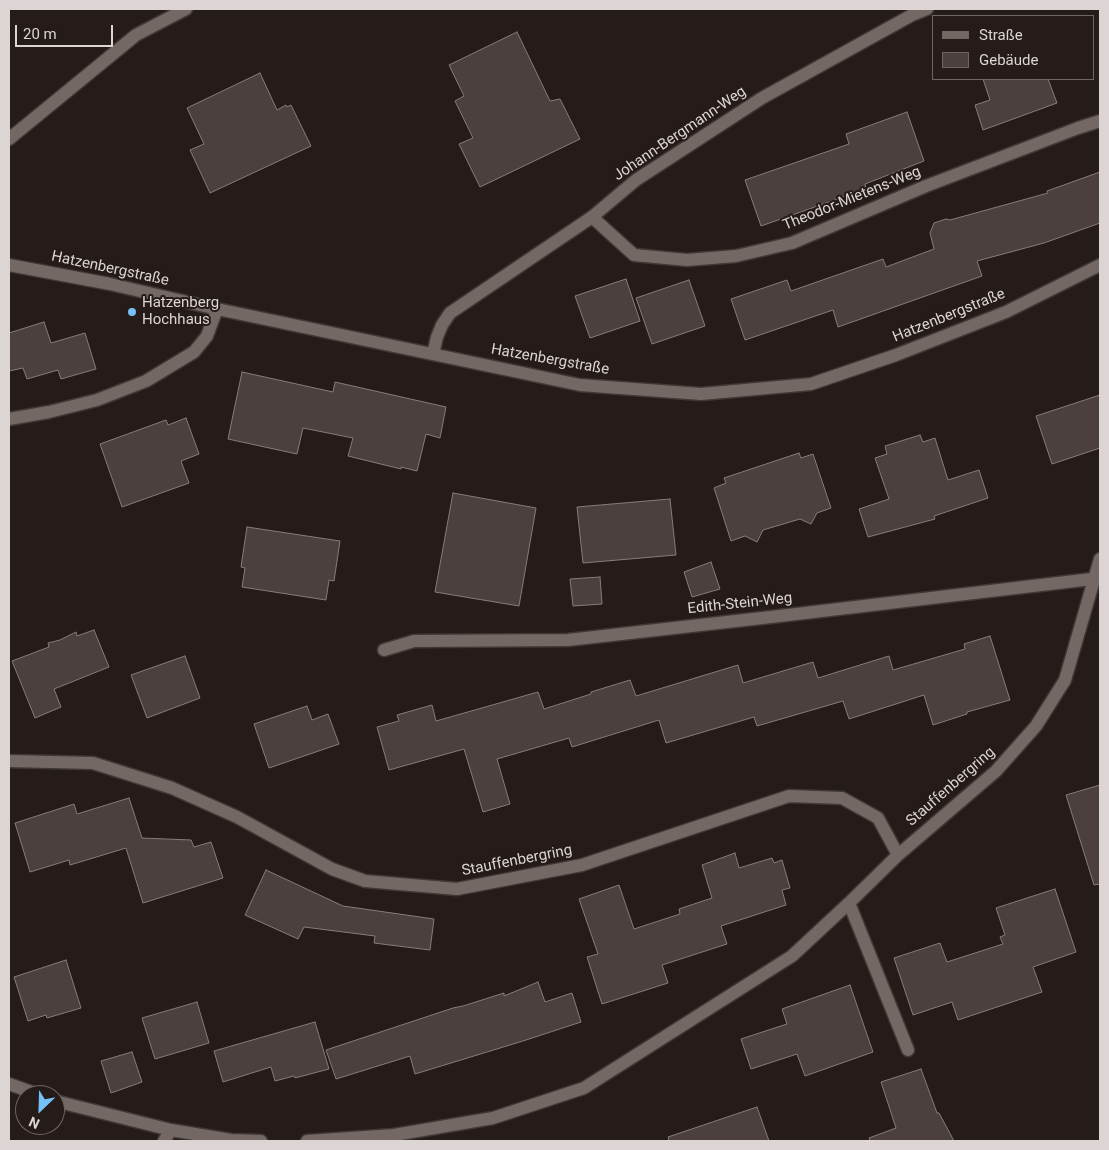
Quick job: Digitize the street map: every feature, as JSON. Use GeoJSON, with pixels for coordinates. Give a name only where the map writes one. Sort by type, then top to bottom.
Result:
{"type":"FeatureCollection","features":[{"type":"Feature","properties":{"kind":"street"},"geometry":{"type":"LineString","coordinates":[[9,139],[136,35],[186,9]]}},
{"type":"Feature","properties":{"kind":"street","name":"Johann-Bergmann-Weg"},"geometry":{"type":"LineString","coordinates":[[434,354],[437,337],[450,313],[592,217],[636,180],[762,98],[912,15],[927,9]]}},
{"type":"Feature","properties":{"kind":"street","name":"Theodor-Mietens-Weg"},"geometry":{"type":"LineString","coordinates":[[592,217],[634,255],[687,260],[736,256],[792,243],[926,186],[1100,121]]}},
{"type":"Feature","properties":{"kind":"street","name":"Hatzenbergstraße"},"geometry":{"type":"LineString","coordinates":[[9,265],[110,284],[217,309],[580,385],[702,394],[811,384],[896,355],[1006,312],[1100,265]]}},
{"type":"Feature","properties":{"kind":"street"},"geometry":{"type":"LineString","coordinates":[[9,419],[49,412],[97,400],[146,381],[194,352],[207,336],[217,309]]}},
{"type":"Feature","properties":{"kind":"street","name":"Stauffenbergring"},"geometry":{"type":"LineString","coordinates":[[307,1141],[394,1135],[493,1118],[584,1088],[792,956],[898,855],[996,771],[1036,726],[1065,680],[1098,578],[1100,559]]}},
{"type":"Feature","properties":{"kind":"street","name":"Edith-Stein-Weg"},"geometry":{"type":"LineString","coordinates":[[384,650],[414,641],[568,640],[1098,578]]}},
{"type":"Feature","properties":{"kind":"street","name":"Stauffenbergring"},"geometry":{"type":"LineString","coordinates":[[9,761],[93,763],[172,788],[237,817],[332,869],[365,881],[457,889],[582,865],[789,796],[842,798],[878,818],[898,855]]}},
{"type":"Feature","properties":{"kind":"street"},"geometry":{"type":"LineString","coordinates":[[849,903],[908,1050]]}},
{"type":"Feature","properties":{"kind":"street"},"geometry":{"type":"LineString","coordinates":[[65,1103],[172,1130],[231,1140],[261,1141]]}},
{"type":"Feature","properties":{"kind":"street"},"geometry":{"type":"LineString","coordinates":[[164,1141],[172,1130]]}},
{"type":"Feature","properties":{"kind":"building"},"geometry":{"type":"Polygon","coordinates":[[[517,32],[550,101],[560,99],[580,139],[480,187],[459,144],[473,138],[455,101],[464,96],[449,65],[517,32]]]}},
{"type":"Feature","properties":{"kind":"building"},"geometry":{"type":"Polygon","coordinates":[[[260,73],[277,110],[286,105],[287,107],[291,105],[311,146],[210,193],[190,150],[204,144],[187,108],[260,73]]]}},
{"type":"Feature","properties":{"kind":"building"},"geometry":{"type":"Polygon","coordinates":[[[983,80],[1048,80],[1057,103],[983,130],[975,105],[990,100],[983,80]]]}},
{"type":"Feature","properties":{"kind":"building"},"geometry":{"type":"Polygon","coordinates":[[[907,112],[924,161],[865,184],[866,189],[761,226],[745,180],[849,144],[846,134],[907,112]]]}},
{"type":"Feature","properties":{"kind":"building"},"geometry":{"type":"Polygon","coordinates":[[[1100,172],[1100,223],[1044,243],[977,261],[982,276],[838,327],[833,310],[745,340],[731,299],[787,280],[791,291],[883,259],[886,267],[934,249],[930,233],[934,223],[1048,193],[1047,191],[1100,172]]]}},
{"type":"Feature","properties":{"kind":"building"},"geometry":{"type":"Polygon","coordinates":[[[626,279],[640,321],[590,338],[575,296],[626,279]]]}},
{"type":"Feature","properties":{"kind":"building"},"geometry":{"type":"Polygon","coordinates":[[[689,280],[705,326],[652,344],[636,298],[689,280]]]}},
{"type":"Feature","properties":{"kind":"building"},"geometry":{"type":"Polygon","coordinates":[[[44,322],[51,343],[85,333],[96,369],[61,379],[58,370],[27,379],[23,368],[9,371],[9,333],[44,322]]]}},
{"type":"Feature","properties":{"kind":"building"},"geometry":{"type":"Polygon","coordinates":[[[242,372],[333,392],[335,382],[446,407],[440,438],[426,434],[417,471],[348,456],[353,438],[303,428],[297,454],[228,439],[242,372]]]}},
{"type":"Feature","properties":{"kind":"building"},"geometry":{"type":"Polygon","coordinates":[[[1100,395],[1100,448],[1052,464],[1036,416],[1100,395]]]}},
{"type":"Feature","properties":{"kind":"building"},"geometry":{"type":"Polygon","coordinates":[[[186,418],[199,454],[181,461],[189,483],[122,507],[100,444],[166,420],[168,425],[186,418]]]}},
{"type":"Feature","properties":{"kind":"building"},"geometry":{"type":"Polygon","coordinates":[[[920,435],[923,442],[935,438],[948,480],[979,470],[988,498],[934,516],[935,519],[868,537],[859,509],[889,499],[875,458],[887,454],[885,446],[920,435]]]}},
{"type":"Feature","properties":{"kind":"building"},"geometry":{"type":"Polygon","coordinates":[[[799,453],[801,458],[813,454],[831,508],[817,513],[811,524],[800,519],[763,530],[757,542],[745,536],[731,541],[714,488],[726,483],[724,478],[799,453]]]}},
{"type":"Feature","properties":{"kind":"building"},"geometry":{"type":"Polygon","coordinates":[[[453,493],[536,508],[519,606],[435,592],[453,493]]]}},
{"type":"Feature","properties":{"kind":"building"},"geometry":{"type":"Polygon","coordinates":[[[670,499],[676,555],[583,563],[577,507],[670,499]]]}},
{"type":"Feature","properties":{"kind":"building"},"geometry":{"type":"Polygon","coordinates":[[[247,527],[340,541],[334,581],[329,580],[326,600],[242,587],[245,568],[241,567],[247,527]]]}},
{"type":"Feature","properties":{"kind":"building"},"geometry":{"type":"Polygon","coordinates":[[[711,562],[720,589],[692,597],[684,572],[711,562]]]}},
{"type":"Feature","properties":{"kind":"building"},"geometry":{"type":"Polygon","coordinates":[[[600,577],[602,604],[573,606],[570,579],[600,577]]]}},
{"type":"Feature","properties":{"kind":"building"},"geometry":{"type":"Polygon","coordinates":[[[94,630],[109,667],[54,689],[61,707],[35,718],[12,661],[49,647],[48,643],[60,640],[76,632],[77,636],[94,630]]]}},
{"type":"Feature","properties":{"kind":"building"},"geometry":{"type":"Polygon","coordinates":[[[990,636],[1010,700],[967,712],[967,714],[933,725],[924,695],[849,719],[843,701],[757,726],[754,717],[666,743],[659,720],[572,747],[569,738],[497,759],[510,804],[483,812],[464,749],[389,770],[377,727],[399,721],[397,715],[432,705],[436,721],[538,692],[544,709],[630,680],[636,696],[738,665],[743,683],[813,662],[818,678],[889,656],[893,670],[965,649],[964,644],[990,636]]]}},
{"type":"Feature","properties":{"kind":"building"},"geometry":{"type":"Polygon","coordinates":[[[185,656],[200,698],[147,718],[131,675],[185,656]]]}},
{"type":"Feature","properties":{"kind":"building"},"geometry":{"type":"Polygon","coordinates":[[[307,706],[312,720],[328,714],[339,744],[269,768],[254,724],[307,706]]]}},
{"type":"Feature","properties":{"kind":"building"},"geometry":{"type":"Polygon","coordinates":[[[1100,785],[1100,884],[1094,885],[1066,795],[1100,785]]]}},
{"type":"Feature","properties":{"kind":"building"},"geometry":{"type":"Polygon","coordinates":[[[129,798],[142,838],[191,840],[194,847],[211,842],[223,878],[143,903],[126,848],[70,865],[69,860],[30,872],[15,823],[74,804],[77,814],[129,798]]]}},
{"type":"Feature","properties":{"kind":"building"},"geometry":{"type":"Polygon","coordinates":[[[735,853],[739,868],[772,858],[774,863],[782,860],[790,888],[782,890],[786,905],[721,926],[727,944],[662,965],[668,983],[602,1004],[587,957],[598,954],[579,899],[619,885],[634,929],[680,914],[679,909],[712,898],[702,865],[735,853]]]}},
{"type":"Feature","properties":{"kind":"building"},"geometry":{"type":"Polygon","coordinates":[[[266,870],[343,906],[434,919],[430,950],[374,943],[375,936],[304,927],[298,939],[245,915],[266,870]]]}},
{"type":"Feature","properties":{"kind":"building"},"geometry":{"type":"Polygon","coordinates":[[[1055,889],[1076,952],[1033,967],[1042,992],[958,1020],[952,1002],[913,1015],[894,958],[940,943],[947,962],[1003,944],[1000,937],[1005,935],[996,908],[1055,889]]]}},
{"type":"Feature","properties":{"kind":"building"},"geometry":{"type":"Polygon","coordinates":[[[66,960],[81,1008],[47,1018],[46,1015],[28,1021],[14,977],[66,960]]]}},
{"type":"Feature","properties":{"kind":"building"},"geometry":{"type":"Polygon","coordinates":[[[538,982],[545,1002],[572,993],[581,1022],[415,1074],[410,1056],[336,1079],[326,1050],[453,1008],[504,993],[504,996],[538,982]]]}},
{"type":"Feature","properties":{"kind":"building"},"geometry":{"type":"Polygon","coordinates":[[[850,985],[873,1052],[805,1076],[797,1054],[751,1069],[741,1039],[787,1024],[782,1009],[850,985]]]}},
{"type":"Feature","properties":{"kind":"building"},"geometry":{"type":"Polygon","coordinates":[[[197,1002],[209,1043],[155,1059],[142,1018],[197,1002]]]}},
{"type":"Feature","properties":{"kind":"building"},"geometry":{"type":"Polygon","coordinates":[[[315,1022],[329,1069],[275,1081],[271,1067],[223,1082],[214,1051],[315,1022]]]}},
{"type":"Feature","properties":{"kind":"building"},"geometry":{"type":"Polygon","coordinates":[[[132,1052],[142,1082],[111,1093],[101,1061],[132,1052]]]}},
{"type":"Feature","properties":{"kind":"building"},"geometry":{"type":"Polygon","coordinates":[[[921,1069],[937,1113],[939,1113],[954,1141],[870,1141],[869,1138],[896,1128],[881,1082],[921,1069]]]}},
{"type":"Feature","properties":{"kind":"building"},"geometry":{"type":"Polygon","coordinates":[[[757,1107],[769,1141],[669,1141],[668,1137],[757,1107]]]}},
{"type":"Feature","properties":{"kind":"place","name":"Hatzenberg Hochhaus"},"geometry":{"type":"Point","coordinates":[132,312]}}]}
